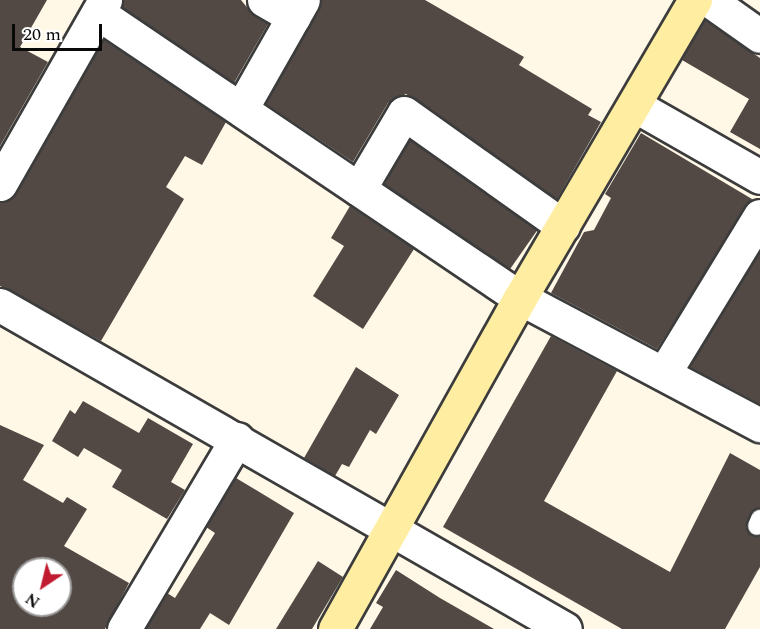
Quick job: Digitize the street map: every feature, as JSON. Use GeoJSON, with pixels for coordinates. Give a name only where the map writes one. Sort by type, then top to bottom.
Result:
{"type":"FeatureCollection","features":[{"type":"Feature","properties":{"kind":"street"},"geometry":{"type":"LineString","coordinates":[[241,109],[298,9],[264,0]]}},
{"type":"Feature","properties":{"kind":"street"},"geometry":{"type":"LineString","coordinates":[[335,629],[520,298],[695,0]]}},
{"type":"Feature","properties":{"kind":"street"},"geometry":{"type":"LineString","coordinates":[[709,0],[760,36]]}},
{"type":"Feature","properties":{"kind":"street"},"geometry":{"type":"LineString","coordinates":[[0,184],[101,6],[241,109],[520,298],[760,425]]}},
{"type":"Feature","properties":{"kind":"street"},"geometry":{"type":"LineString","coordinates":[[634,105],[760,177]]}},
{"type":"Feature","properties":{"kind":"street"},"geometry":{"type":"LineString","coordinates":[[359,189],[404,113],[563,226]]}},
{"type":"Feature","properties":{"kind":"street"},"geometry":{"type":"LineString","coordinates":[[664,373],[760,216]]}},
{"type":"Feature","properties":{"kind":"street"},"geometry":{"type":"LineString","coordinates":[[0,304],[392,527],[565,629]]}},
{"type":"Feature","properties":{"kind":"street"},"geometry":{"type":"LineString","coordinates":[[124,629],[237,439]]}},
{"type":"Feature","properties":{"kind":"building"},"geometry":{"type":"Polygon","coordinates":[[[0,0],[47,0],[20,47],[48,62],[0,146],[0,0]]]}},
{"type":"Feature","properties":{"kind":"building"},"geometry":{"type":"Polygon","coordinates":[[[124,0],[241,0],[254,16],[268,24],[234,83],[122,7],[124,0]]]}},
{"type":"Feature","properties":{"kind":"building"},"geometry":{"type":"Polygon","coordinates":[[[322,0],[425,0],[524,57],[519,65],[592,109],[588,115],[601,122],[557,199],[406,94],[388,103],[353,162],[266,104],[322,0]]]}},
{"type":"Feature","properties":{"kind":"building"},"geometry":{"type":"Polygon","coordinates":[[[705,20],[760,58],[760,149],[730,132],[749,99],[682,60],[705,20]]]}},
{"type":"Feature","properties":{"kind":"building"},"geometry":{"type":"Polygon","coordinates":[[[104,40],[226,122],[202,165],[185,156],[166,187],[184,199],[101,341],[0,286],[0,203],[16,193],[104,40]]]}},
{"type":"Feature","properties":{"kind":"building"},"geometry":{"type":"Polygon","coordinates":[[[641,133],[752,199],[657,349],[551,293],[584,232],[594,230],[611,198],[605,194],[641,133]]]}},
{"type":"Feature","properties":{"kind":"building"},"geometry":{"type":"Polygon","coordinates":[[[410,140],[538,229],[509,271],[381,182],[410,140]]]}},
{"type":"Feature","properties":{"kind":"building"},"geometry":{"type":"Polygon","coordinates":[[[350,206],[414,249],[363,329],[313,296],[344,246],[331,238],[350,206]]]}},
{"type":"Feature","properties":{"kind":"building"},"geometry":{"type":"Polygon","coordinates":[[[760,252],[760,404],[690,367],[760,252]]]}},
{"type":"Feature","properties":{"kind":"building"},"geometry":{"type":"Polygon","coordinates":[[[551,336],[617,371],[544,501],[670,572],[730,453],[760,470],[760,508],[750,514],[746,527],[752,536],[760,537],[760,567],[725,629],[622,629],[443,527],[551,336]]]}},
{"type":"Feature","properties":{"kind":"building"},"geometry":{"type":"Polygon","coordinates":[[[356,367],[399,395],[376,434],[370,430],[349,467],[342,464],[335,476],[304,458],[356,367]]]}},
{"type":"Feature","properties":{"kind":"building"},"geometry":{"type":"Polygon","coordinates":[[[83,401],[139,433],[148,418],[193,444],[171,482],[185,490],[167,519],[112,487],[122,470],[84,448],[78,457],[52,441],[70,410],[75,414],[83,401]]]}},
{"type":"Feature","properties":{"kind":"building"},"geometry":{"type":"Polygon","coordinates":[[[0,425],[44,445],[23,480],[63,503],[67,497],[87,509],[64,546],[129,583],[105,629],[0,629],[0,425]]]}},
{"type":"Feature","properties":{"kind":"building"},"geometry":{"type":"Polygon","coordinates":[[[236,478],[294,513],[229,625],[210,613],[200,629],[146,629],[167,593],[175,598],[215,533],[206,527],[236,478]]]}},
{"type":"Feature","properties":{"kind":"building"},"geometry":{"type":"Polygon","coordinates":[[[318,561],[343,577],[312,629],[276,629],[318,561]]]}},
{"type":"Feature","properties":{"kind":"building"},"geometry":{"type":"Polygon","coordinates":[[[396,570],[494,629],[370,629],[383,607],[376,603],[396,570]]]}}]}
